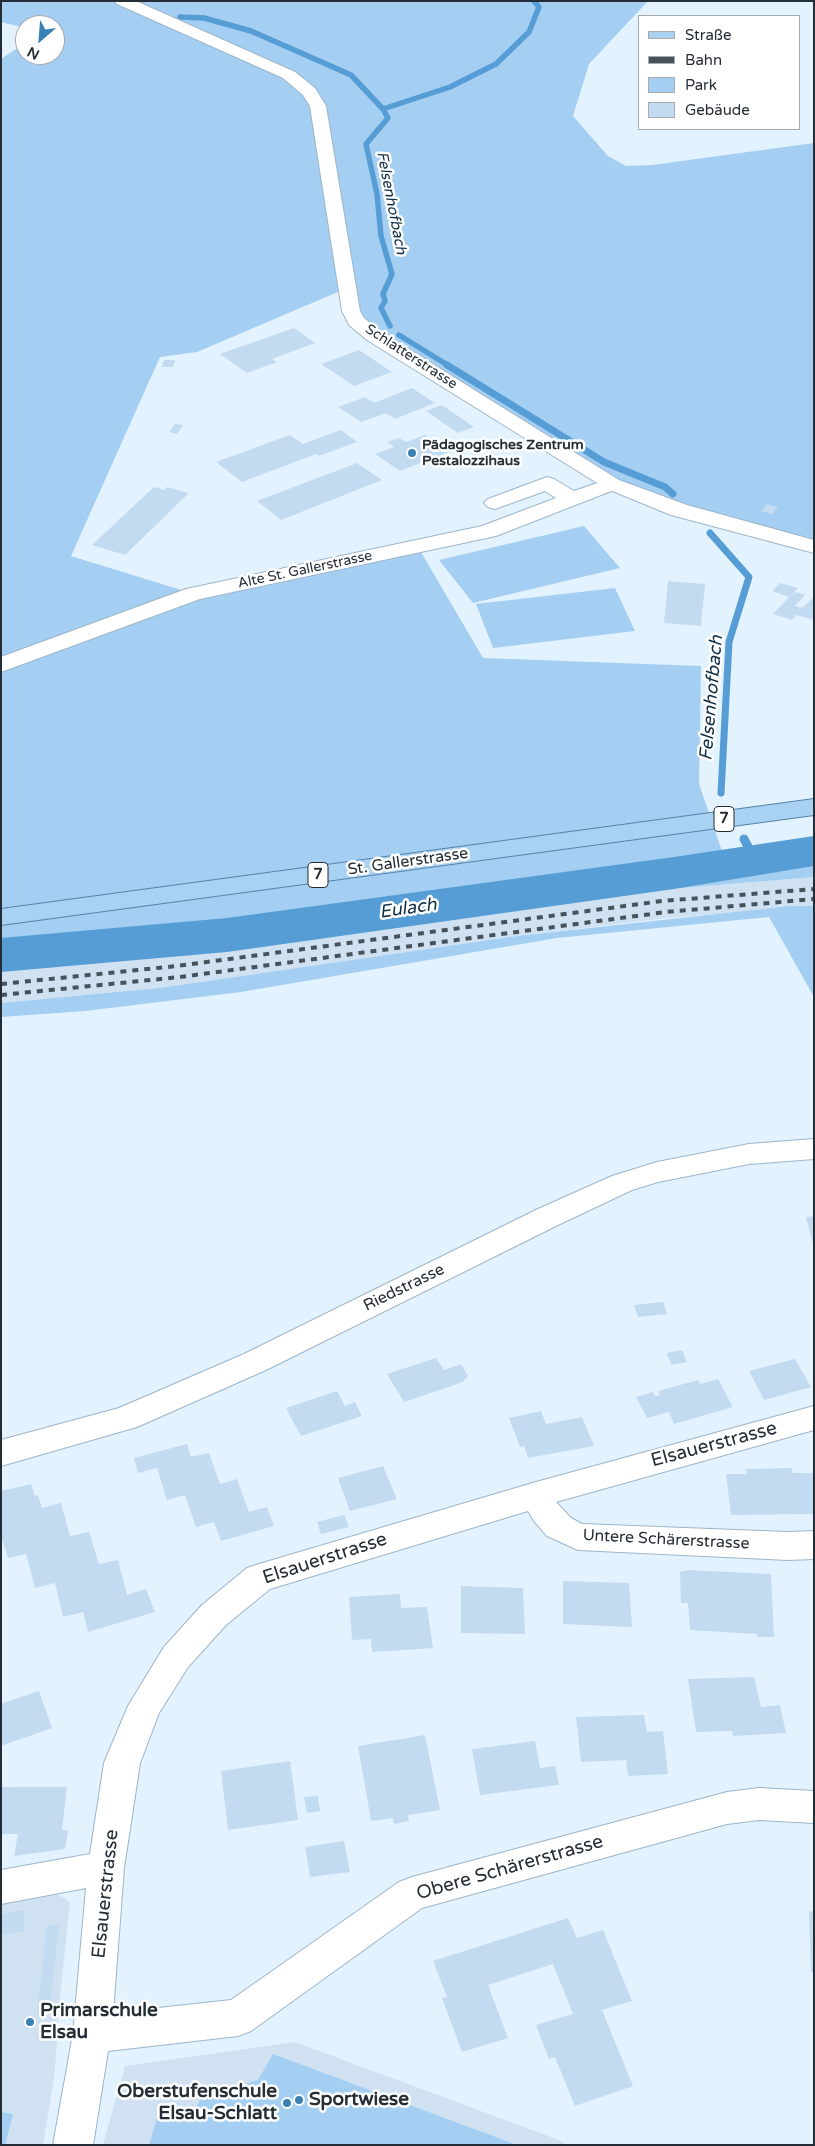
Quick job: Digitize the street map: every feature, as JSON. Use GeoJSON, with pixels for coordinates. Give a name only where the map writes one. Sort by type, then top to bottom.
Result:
{"type":"FeatureCollection","features":[{"type":"Feature","properties":{"kind":"main road","name":"St. Gallerstrasse"},"geometry":{"type":"LineString","coordinates":[[1,917],[814,807]]}},
{"type":"Feature","properties":{"kind":"street","name":"Schlatterstrasse"},"geometry":{"type":"LineString","coordinates":[[122,1],[268,65],[289,76],[309,92],[318,106],[320,115],[345,289],[350,311],[356,321],[374,336],[612,484],[679,510],[814,547]]}},
{"type":"Feature","properties":{"kind":"street"},"geometry":{"type":"LineString","coordinates":[[495,503],[547,483],[572,499]]}},
{"type":"Feature","properties":{"kind":"street","name":"Alte St. Gallerstrasse"},"geometry":{"type":"LineString","coordinates":[[1,665],[194,594],[488,531],[612,484]]}},
{"type":"Feature","properties":{"kind":"street","name":"Riedstrasse"},"geometry":{"type":"LineString","coordinates":[[1,1453],[126,1418],[255,1362],[548,1216],[622,1183],[657,1172],[749,1154],[814,1148]]}},
{"type":"Feature","properties":{"kind":"street","name":"Elsauerstrasse"},"geometry":{"type":"LineString","coordinates":[[73,2145],[92,2034],[106,1868],[122,1762],[144,1706],[176,1657],[214,1615],[260,1578],[536,1495],[814,1418]]}},
{"type":"Feature","properties":{"kind":"street","name":"Untere Schärerstrasse"},"geometry":{"type":"LineString","coordinates":[[536,1495],[545,1512],[558,1527],[578,1537],[788,1546],[814,1545]]}},
{"type":"Feature","properties":{"kind":"street","name":"Obere Schärerstrasse"},"geometry":{"type":"LineString","coordinates":[[92,2034],[238,2018],[412,1894],[727,1808],[759,1804],[814,1807]]}},
{"type":"Feature","properties":{"kind":"street"},"geometry":{"type":"LineString","coordinates":[[1,1887],[106,1868]]}},
{"type":"Feature","properties":{"kind":"shaded area"},"geometry":{"type":"Polygon","coordinates":[[[814,877],[814,906],[668,918],[517,936],[159,988],[1,1003],[1,971],[132,960],[658,890],[814,877]]]}},
{"type":"Feature","properties":{"kind":"shaded area","name":"Primarschule Elsau"},"geometry":{"type":"Polygon","coordinates":[[[56,1894],[70,1902],[59,2007],[55,2071],[43,2145],[1,2145],[1,1902],[56,1894]]]}},
{"type":"Feature","properties":{"kind":"shaded area","name":"Oberstufenschule Elsau-Schlatt"},"geometry":{"type":"Polygon","coordinates":[[[295,2042],[559,2140],[566,2145],[103,2145],[125,2066],[295,2042]]]}},
{"type":"Feature","properties":{"kind":"green space"},"geometry":{"type":"Polygon","coordinates":[[[1,1],[648,1],[589,64],[573,116],[608,156],[626,166],[652,165],[814,143],[814,547],[612,484],[374,336],[345,289],[197,352],[160,357],[71,556],[194,594],[418,547],[483,658],[701,666],[699,784],[724,857],[814,842],[814,877],[658,890],[132,960],[1,971],[1,59],[15,50],[15,65],[65,65],[65,15],[15,15],[15,26],[1,22],[1,1]]]}},
{"type":"Feature","properties":{"kind":"green space"},"geometry":{"type":"Polygon","coordinates":[[[584,526],[620,568],[473,603],[439,560],[584,526]]]}},
{"type":"Feature","properties":{"kind":"green space"},"geometry":{"type":"Polygon","coordinates":[[[615,588],[635,631],[493,648],[476,604],[615,588]]]}},
{"type":"Feature","properties":{"kind":"green space"},"geometry":{"type":"Polygon","coordinates":[[[790,906],[814,906],[814,997],[769,917],[557,938],[241,992],[85,1011],[1,1017],[1,1003],[159,988],[517,936],[790,906]]]}},
{"type":"Feature","properties":{"kind":"green space","name":"Sportwiese"},"geometry":{"type":"Polygon","coordinates":[[[273,2054],[517,2145],[149,2145],[161,2105],[194,2112],[202,2096],[258,2080],[273,2054]]]}},
{"type":"Feature","properties":{"kind":"green space"},"geometry":{"type":"Polygon","coordinates":[[[1,2112],[13,2114],[5,2145],[1,2145],[1,2112]]]}},
{"type":"Feature","properties":{"kind":"building"},"geometry":{"type":"Polygon","coordinates":[[[294,328],[315,343],[272,359],[277,362],[247,373],[220,354],[294,328]]]}},
{"type":"Feature","properties":{"kind":"building"},"geometry":{"type":"Polygon","coordinates":[[[359,350],[392,372],[354,386],[321,364],[359,350]]]}},
{"type":"Feature","properties":{"kind":"building"},"geometry":{"type":"Polygon","coordinates":[[[164,360],[175,360],[173,367],[162,367],[164,360]]]}},
{"type":"Feature","properties":{"kind":"building"},"geometry":{"type":"Polygon","coordinates":[[[412,388],[435,403],[395,419],[386,413],[361,422],[338,407],[365,397],[374,403],[412,388]]]}},
{"type":"Feature","properties":{"kind":"building"},"geometry":{"type":"Polygon","coordinates":[[[442,405],[474,427],[458,433],[426,411],[442,405]]]}},
{"type":"Feature","properties":{"kind":"building"},"geometry":{"type":"Polygon","coordinates":[[[175,424],[183,425],[177,434],[169,432],[175,424]]]}},
{"type":"Feature","properties":{"kind":"building"},"geometry":{"type":"Polygon","coordinates":[[[341,430],[357,442],[319,456],[316,454],[242,482],[216,462],[290,435],[303,444],[341,430]]]}},
{"type":"Feature","properties":{"kind":"building","name":"Pädagogisches Zentrum Pestalozzihaus"},"geometry":{"type":"Polygon","coordinates":[[[425,435],[449,452],[400,471],[375,454],[394,447],[387,442],[399,438],[406,442],[425,435]]]}},
{"type":"Feature","properties":{"kind":"building"},"geometry":{"type":"Polygon","coordinates":[[[357,463],[382,480],[281,520],[257,501],[357,463]]]}},
{"type":"Feature","properties":{"kind":"building"},"geometry":{"type":"Polygon","coordinates":[[[154,487],[164,490],[167,487],[189,493],[125,555],[92,545],[154,487]]]}},
{"type":"Feature","properties":{"kind":"building"},"geometry":{"type":"Polygon","coordinates":[[[767,504],[778,507],[772,514],[761,511],[767,504]]]}},
{"type":"Feature","properties":{"kind":"building"},"geometry":{"type":"Polygon","coordinates":[[[668,581],[705,584],[701,626],[664,623],[668,581]]]}},
{"type":"Feature","properties":{"kind":"building"},"geometry":{"type":"Polygon","coordinates":[[[780,583],[798,588],[790,597],[796,592],[805,595],[795,606],[802,608],[814,597],[814,620],[796,615],[792,620],[773,614],[789,597],[772,591],[780,583]]]}},
{"type":"Feature","properties":{"kind":"building"},"geometry":{"type":"Polygon","coordinates":[[[814,1216],[814,1244],[813,1244],[806,1217],[814,1216]]]}},
{"type":"Feature","properties":{"kind":"building"},"geometry":{"type":"Polygon","coordinates":[[[663,1302],[667,1314],[638,1317],[634,1305],[663,1302]]]}},
{"type":"Feature","properties":{"kind":"building"},"geometry":{"type":"Polygon","coordinates":[[[682,1350],[687,1362],[672,1365],[666,1353],[682,1350]]]}},
{"type":"Feature","properties":{"kind":"building"},"geometry":{"type":"Polygon","coordinates":[[[436,1358],[444,1370],[461,1364],[468,1376],[463,1382],[404,1402],[387,1374],[436,1358]]]}},
{"type":"Feature","properties":{"kind":"building"},"geometry":{"type":"Polygon","coordinates":[[[795,1359],[811,1387],[764,1400],[749,1371],[795,1359]]]}},
{"type":"Feature","properties":{"kind":"building"},"geometry":{"type":"Polygon","coordinates":[[[718,1379],[733,1407],[674,1424],[669,1412],[647,1418],[636,1397],[653,1392],[655,1396],[660,1395],[658,1391],[698,1380],[700,1384],[718,1379]]]}},
{"type":"Feature","properties":{"kind":"building"},"geometry":{"type":"Polygon","coordinates":[[[337,1391],[345,1406],[355,1402],[362,1416],[301,1436],[286,1408],[337,1391]]]}},
{"type":"Feature","properties":{"kind":"building"},"geometry":{"type":"Polygon","coordinates":[[[541,1411],[546,1424],[582,1417],[594,1446],[528,1458],[524,1446],[520,1447],[509,1418],[541,1411]]]}},
{"type":"Feature","properties":{"kind":"building"},"geometry":{"type":"Polygon","coordinates":[[[187,1444],[191,1457],[209,1453],[220,1484],[237,1479],[249,1512],[267,1507],[274,1526],[221,1541],[214,1522],[196,1527],[185,1495],[167,1500],[157,1468],[138,1473],[134,1458],[187,1444]]]}},
{"type":"Feature","properties":{"kind":"building"},"geometry":{"type":"Polygon","coordinates":[[[383,1466],[397,1499],[350,1511],[338,1478],[383,1466]]]}},
{"type":"Feature","properties":{"kind":"building"},"geometry":{"type":"Polygon","coordinates":[[[791,1468],[793,1473],[814,1473],[814,1514],[731,1515],[726,1474],[747,1474],[746,1469],[791,1468]]]}},
{"type":"Feature","properties":{"kind":"building"},"geometry":{"type":"Polygon","coordinates":[[[31,1484],[35,1496],[38,1495],[42,1508],[61,1503],[70,1536],[89,1532],[99,1564],[118,1560],[127,1595],[146,1589],[155,1612],[88,1632],[83,1612],[63,1617],[55,1583],[35,1588],[26,1554],[8,1558],[1,1536],[1,1491],[31,1484]]]}},
{"type":"Feature","properties":{"kind":"building"},"geometry":{"type":"Polygon","coordinates":[[[344,1515],[349,1527],[321,1534],[317,1522],[344,1515]]]}},
{"type":"Feature","properties":{"kind":"building"},"geometry":{"type":"Polygon","coordinates":[[[688,1570],[771,1574],[774,1637],[757,1637],[757,1634],[690,1630],[688,1603],[681,1603],[680,1572],[688,1570]]]}},
{"type":"Feature","properties":{"kind":"building"},"geometry":{"type":"Polygon","coordinates":[[[563,1581],[629,1583],[632,1627],[563,1624],[563,1581]]]}},
{"type":"Feature","properties":{"kind":"building"},"geometry":{"type":"Polygon","coordinates":[[[461,1586],[523,1588],[525,1634],[461,1633],[461,1586]]]}},
{"type":"Feature","properties":{"kind":"building"},"geometry":{"type":"Polygon","coordinates":[[[400,1594],[401,1608],[427,1607],[433,1648],[372,1652],[371,1639],[352,1640],[349,1597],[400,1594]]]}},
{"type":"Feature","properties":{"kind":"building"},"geometry":{"type":"Polygon","coordinates":[[[754,1677],[761,1707],[780,1705],[786,1733],[733,1736],[732,1731],[696,1732],[688,1679],[754,1677]]]}},
{"type":"Feature","properties":{"kind":"building"},"geometry":{"type":"Polygon","coordinates":[[[39,1691],[52,1728],[1,1746],[1,1704],[39,1691]]]}},
{"type":"Feature","properties":{"kind":"building"},"geometry":{"type":"Polygon","coordinates":[[[644,1715],[647,1732],[663,1731],[668,1774],[628,1776],[626,1760],[581,1762],[576,1717],[644,1715]]]}},
{"type":"Feature","properties":{"kind":"building"},"geometry":{"type":"Polygon","coordinates":[[[425,1735],[440,1810],[408,1815],[409,1821],[394,1824],[393,1818],[371,1821],[358,1746],[425,1735]]]}},
{"type":"Feature","properties":{"kind":"building"},"geometry":{"type":"Polygon","coordinates":[[[535,1741],[540,1768],[555,1766],[559,1785],[480,1795],[472,1749],[535,1741]]]}},
{"type":"Feature","properties":{"kind":"building"},"geometry":{"type":"Polygon","coordinates":[[[290,1761],[298,1820],[228,1830],[221,1771],[290,1761]]]}},
{"type":"Feature","properties":{"kind":"building"},"geometry":{"type":"Polygon","coordinates":[[[1,1787],[67,1787],[62,1830],[68,1830],[65,1849],[14,1856],[18,1834],[1,1834],[1,1787]]]}},
{"type":"Feature","properties":{"kind":"building"},"geometry":{"type":"Polygon","coordinates":[[[318,1796],[320,1811],[307,1813],[304,1797],[318,1796]]]}},
{"type":"Feature","properties":{"kind":"building"},"geometry":{"type":"Polygon","coordinates":[[[344,1841],[350,1872],[310,1877],[305,1847],[344,1841]]]}},
{"type":"Feature","properties":{"kind":"building"},"geometry":{"type":"Polygon","coordinates":[[[23,1910],[25,1931],[1,1935],[1,1914],[23,1910]]]}},
{"type":"Feature","properties":{"kind":"building"},"geometry":{"type":"Polygon","coordinates":[[[809,1911],[814,1912],[814,1972],[811,1972],[809,1911]]]}},
{"type":"Feature","properties":{"kind":"building"},"geometry":{"type":"Polygon","coordinates":[[[568,1918],[577,1938],[603,1930],[632,2001],[602,2010],[633,2086],[575,2106],[555,2057],[549,2059],[536,2025],[573,2014],[553,1964],[488,1985],[508,2038],[462,2052],[442,1998],[447,1997],[433,1961],[568,1918]]]}},
{"type":"Feature","properties":{"kind":"building"},"geometry":{"type":"Polygon","coordinates":[[[47,1925],[59,1925],[49,2014],[37,2014],[47,1925]]]}},
{"type":"Feature","properties":{"kind":"waterway"},"geometry":{"type":"LineString","coordinates":[[383,109],[450,87],[496,64],[529,32],[539,7],[534,1]]}},
{"type":"Feature","properties":{"kind":"waterway","name":"Felsenhofbach"},"geometry":{"type":"LineString","coordinates":[[180,17],[204,18],[251,31],[351,75],[383,109]]}},
{"type":"Feature","properties":{"kind":"waterway","name":"Felsenhofbach"},"geometry":{"type":"LineString","coordinates":[[383,109],[388,118],[366,144],[377,194],[381,236],[392,274],[383,294],[385,301],[381,308],[390,326]]}},
{"type":"Feature","properties":{"kind":"waterway","name":"Felsenhofbach"},"geometry":{"type":"LineString","coordinates":[[399,335],[449,366]]}},
{"type":"Feature","properties":{"kind":"waterway","name":"Felsenhofbach"},"geometry":{"type":"LineString","coordinates":[[447,365],[604,462],[665,487],[673,494]]}},
{"type":"Feature","properties":{"kind":"waterway","name":"Felsenhofbach"},"geometry":{"type":"LineString","coordinates":[[710,533],[749,577],[729,642],[721,793]]}},
{"type":"Feature","properties":{"kind":"waterway","name":"Felsenhofbach"},"geometry":{"type":"LineString","coordinates":[[744,839],[755,860]]}},
{"type":"Feature","properties":{"kind":"waterway","name":"Eulach"},"geometry":{"type":"LineString","coordinates":[[1,955],[227,935],[674,873],[814,851]]}},
{"type":"Feature","properties":{"kind":"railway"},"geometry":{"type":"LineString","coordinates":[[1,984],[177,966],[662,901],[814,889]]}},
{"type":"Feature","properties":{"kind":"railway"},"geometry":{"type":"LineString","coordinates":[[1,995],[180,977],[666,912],[814,899]]}},
{"type":"Feature","properties":{"kind":"place","name":"Pädagogisches Zentrum Pestalozzihaus"},"geometry":{"type":"Point","coordinates":[412,453]}},
{"type":"Feature","properties":{"kind":"place","name":"Primarschule Elsau"},"geometry":{"type":"Point","coordinates":[30,2022]}},
{"type":"Feature","properties":{"kind":"place","name":"Sportwiese"},"geometry":{"type":"Point","coordinates":[299,2100]}},
{"type":"Feature","properties":{"kind":"place","name":"Oberstufenschule Elsau-Schlatt"},"geometry":{"type":"Point","coordinates":[287,2103]}}]}
